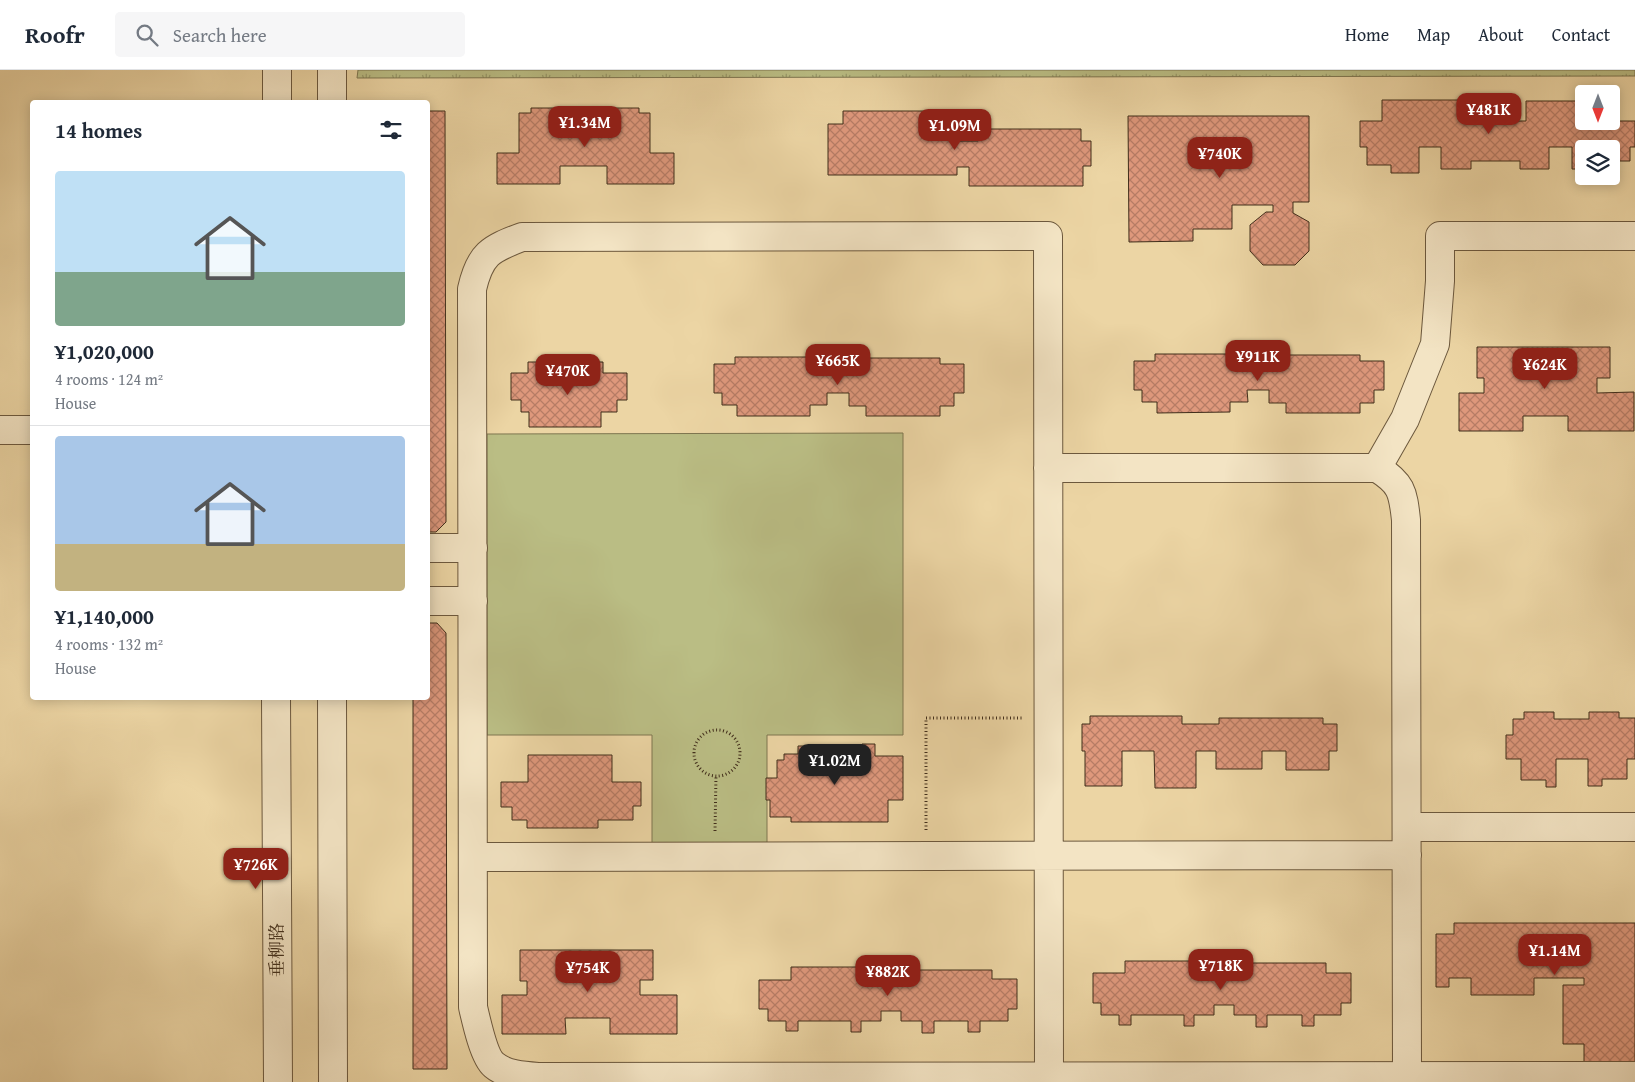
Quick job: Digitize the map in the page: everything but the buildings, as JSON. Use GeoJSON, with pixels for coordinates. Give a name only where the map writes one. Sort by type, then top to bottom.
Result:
{"type":"FeatureCollection","features":[{"type":"Feature","properties":{"kind":"street"},"geometry":{"type":"LineString","coordinates":[[277,70],[277,100]]}},
{"type":"Feature","properties":{"kind":"street"},"geometry":{"type":"LineString","coordinates":[[332,70],[332,100]]}},
{"type":"Feature","properties":{"kind":"street"},"geometry":{"type":"LineString","coordinates":[[1049,1077],[1048,236],[522,237],[500,245],[484,257],[476,273],[472,289],[473,1006],[483,1045],[493,1065],[514,1074],[539,1077],[1049,1077],[1635,1076]]}},
{"type":"Feature","properties":{"kind":"street"},"geometry":{"type":"LineString","coordinates":[[1376,468],[1404,419],[1435,344],[1440,281],[1440,236],[1635,236]]}},
{"type":"Feature","properties":{"kind":"street"},"geometry":{"type":"LineString","coordinates":[[0,430],[30,430]]}},
{"type":"Feature","properties":{"kind":"street"},"geometry":{"type":"LineString","coordinates":[[1048,468],[1376,468],[1398,485],[1404,503],[1406,520],[1407,1076]]}},
{"type":"Feature","properties":{"kind":"street"},"geometry":{"type":"LineString","coordinates":[[430,548],[473,548]]}},
{"type":"Feature","properties":{"kind":"street"},"geometry":{"type":"LineString","coordinates":[[430,601],[473,601]]}},
{"type":"Feature","properties":{"kind":"street","name":"垂柳路"},"geometry":{"type":"LineString","coordinates":[[276,700],[278,1082]]}},
{"type":"Feature","properties":{"kind":"street"},"geometry":{"type":"LineString","coordinates":[[332,700],[333,1082]]}},
{"type":"Feature","properties":{"kind":"street"},"geometry":{"type":"LineString","coordinates":[[1407,827],[1635,827]]}},
{"type":"Feature","properties":{"kind":"street"},"geometry":{"type":"LineString","coordinates":[[473,857],[1407,855]]}},
{"type":"Feature","properties":{"kind":"path"},"geometry":{"type":"LineString","coordinates":[[926,857],[926,718],[1048,718]]}},
{"type":"Feature","properties":{"kind":"path"},"geometry":{"type":"LineString","coordinates":[[711,730],[721,730],[729,733],[736,740],[739,748],[736,766],[729,772],[716,775],[701,770],[696,764],[694,756],[697,740],[711,730]]}},
{"type":"Feature","properties":{"kind":"path"},"geometry":{"type":"LineString","coordinates":[[715,857],[716,775]]}},
{"type":"Feature","properties":{"kind":"green space"},"geometry":{"type":"Polygon","coordinates":[[[358,70],[1635,70],[1635,76],[357,78],[358,70]]]}},
{"type":"Feature","properties":{"kind":"green space"},"geometry":{"type":"Polygon","coordinates":[[[903,433],[903,735],[767,735],[767,847],[652,847],[652,735],[487,735],[487,434],[903,433]]]}}]}
